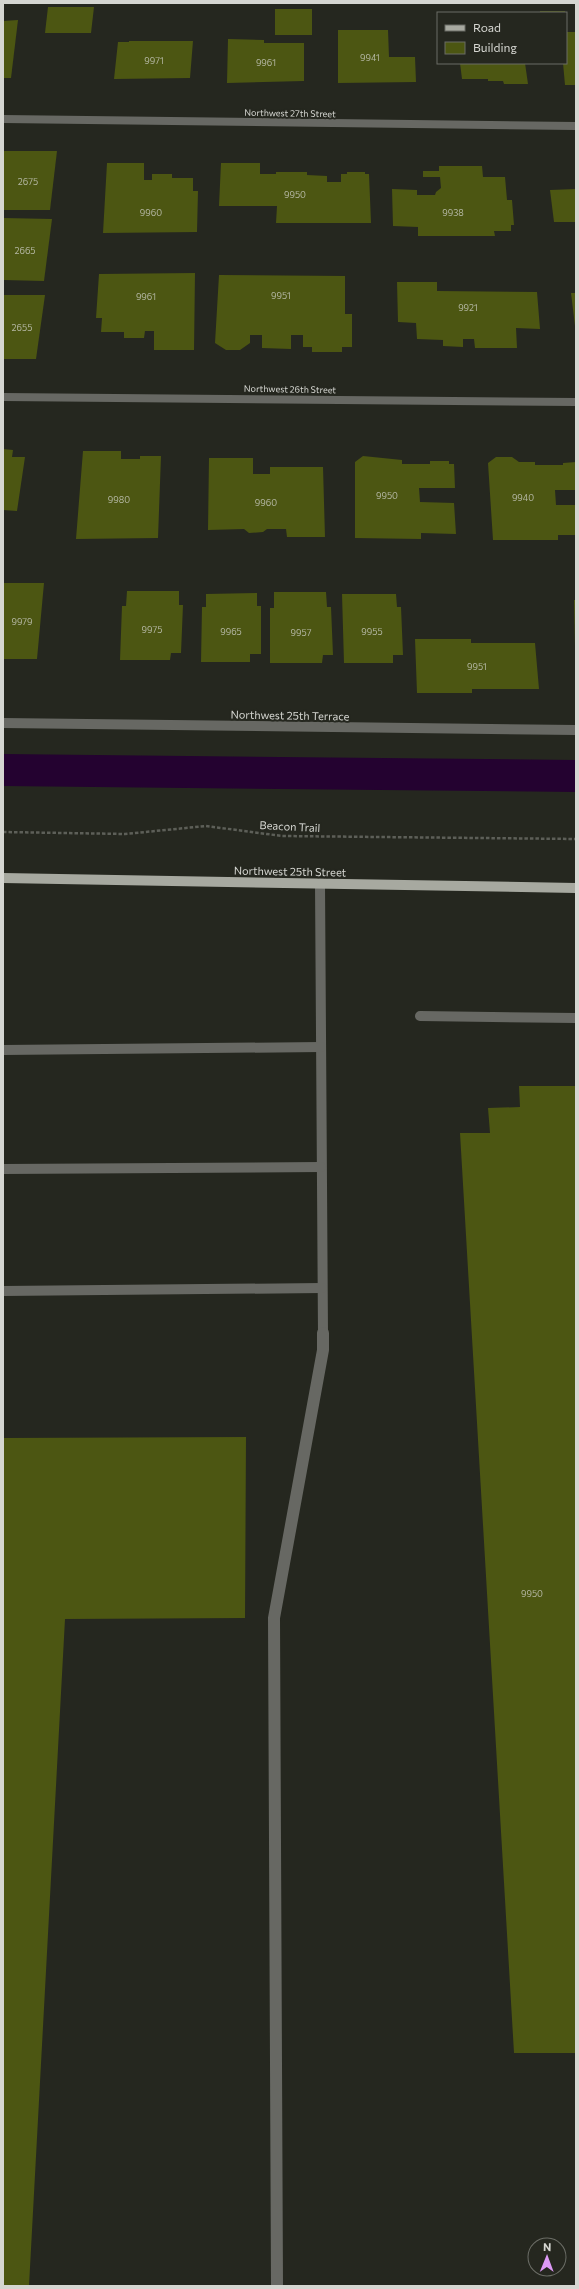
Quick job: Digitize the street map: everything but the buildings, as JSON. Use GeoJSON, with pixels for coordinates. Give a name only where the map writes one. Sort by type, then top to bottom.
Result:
{"type":"FeatureCollection","features":[{"type":"Feature","properties":{"kind":"main road","name":"Northwest 25th Street"},"geometry":{"type":"LineString","coordinates":[[3,878],[576,888]]}},
{"type":"Feature","properties":{"kind":"street","name":"Northwest 27th Street"},"geometry":{"type":"LineString","coordinates":[[3,119],[576,126]]}},
{"type":"Feature","properties":{"kind":"street","name":"Northwest 26th Street"},"geometry":{"type":"LineString","coordinates":[[3,397],[576,402]]}},
{"type":"Feature","properties":{"kind":"street","name":"Northwest 25th Terrace"},"geometry":{"type":"LineString","coordinates":[[3,723],[576,730]]}},
{"type":"Feature","properties":{"kind":"street"},"geometry":{"type":"LineString","coordinates":[[277,2286],[274,1618],[323,1350],[320,884]]}},
{"type":"Feature","properties":{"kind":"street"},"geometry":{"type":"LineString","coordinates":[[420,1016],[576,1018]]}},
{"type":"Feature","properties":{"kind":"street"},"geometry":{"type":"LineString","coordinates":[[3,1050],[320,1047]]}},
{"type":"Feature","properties":{"kind":"street"},"geometry":{"type":"LineString","coordinates":[[3,1169],[321,1167]]}},
{"type":"Feature","properties":{"kind":"street"},"geometry":{"type":"LineString","coordinates":[[3,1291],[322,1288]]}},
{"type":"Feature","properties":{"kind":"path","name":"Beacon Trail"},"geometry":{"type":"LineString","coordinates":[[3,832],[125,834],[206,826],[282,836],[576,839]]}},
{"type":"Feature","properties":{"kind":"waterway"},"geometry":{"type":"LineString","coordinates":[[3,770],[576,776]]}}]}
